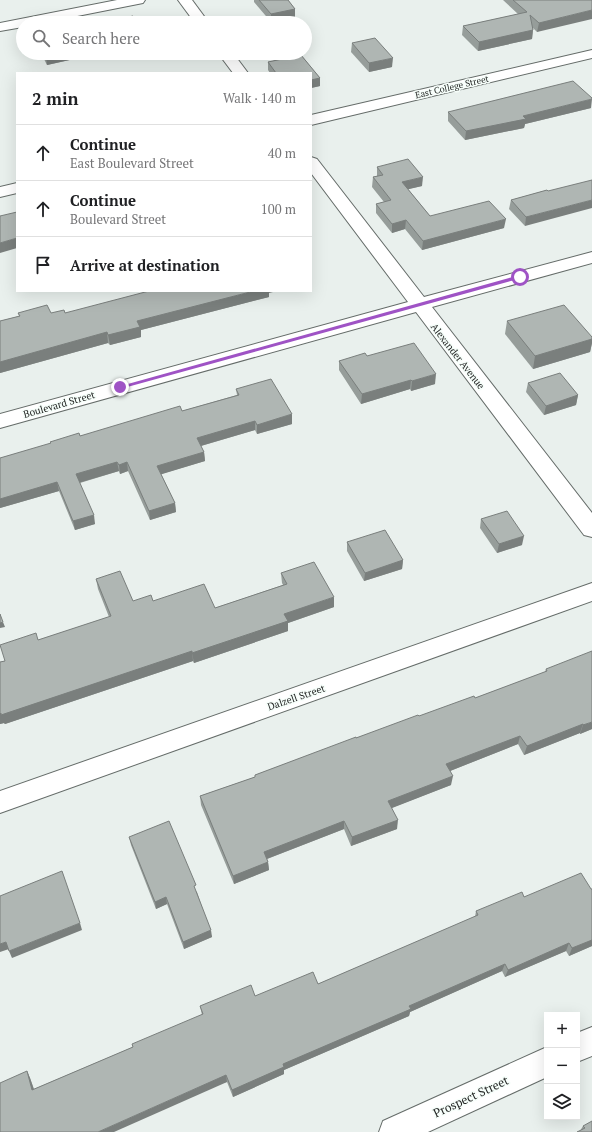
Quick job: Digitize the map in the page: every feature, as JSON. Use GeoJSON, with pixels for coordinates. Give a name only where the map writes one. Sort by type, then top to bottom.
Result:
{"type":"FeatureCollection","features":[{"type":"Feature","properties":{"kind":"street"},"geometry":{"type":"LineString","coordinates":[[56,16],[138,0]]}},
{"type":"Feature","properties":{"kind":"street"},"geometry":{"type":"LineString","coordinates":[[185,0],[197,16]]}},
{"type":"Feature","properties":{"kind":"street"},"geometry":{"type":"LineString","coordinates":[[0,27],[16,24]]}},
{"type":"Feature","properties":{"kind":"street","name":"East College Street"},"geometry":{"type":"LineString","coordinates":[[312,120],[592,54]]}},
{"type":"Feature","properties":{"kind":"street"},"geometry":{"type":"LineString","coordinates":[[231,60],[240,72]]}},
{"type":"Feature","properties":{"kind":"street","name":"Alexander Avenue"},"geometry":{"type":"LineString","coordinates":[[312,163],[592,529]]}},
{"type":"Feature","properties":{"kind":"street"},"geometry":{"type":"LineString","coordinates":[[0,192],[16,188]]}},
{"type":"Feature","properties":{"kind":"street","name":"Boulevard Street"},"geometry":{"type":"LineString","coordinates":[[0,421],[592,257]]}},
{"type":"Feature","properties":{"kind":"street","name":"Dalzell Street"},"geometry":{"type":"LineString","coordinates":[[0,802],[592,592]]}},
{"type":"Feature","properties":{"kind":"street"},"geometry":{"type":"LineString","coordinates":[[580,1047],[592,1041]]}},
{"type":"Feature","properties":{"kind":"street","name":"Prospect Street"},"geometry":{"type":"LineString","coordinates":[[394,1132],[544,1063]]}},
{"type":"Feature","properties":{"kind":"building"},"geometry":{"type":"Polygon","coordinates":[[[259,0],[288,0],[295,9],[271,14],[259,0]]]}},
{"type":"Feature","properties":{"kind":"building"},"geometry":{"type":"Polygon","coordinates":[[[513,0],[592,0],[592,10],[539,23],[530,15],[533,30],[479,42],[463,26],[527,12],[513,0]]]}},
{"type":"Feature","properties":{"kind":"building"},"geometry":{"type":"Polygon","coordinates":[[[375,38],[393,58],[369,63],[352,43],[375,38]]]}},
{"type":"Feature","properties":{"kind":"building"},"geometry":{"type":"Polygon","coordinates":[[[277,60],[305,60],[320,78],[312,80],[312,72],[275,72],[268,62],[277,60]]]}},
{"type":"Feature","properties":{"kind":"building"},"geometry":{"type":"Polygon","coordinates":[[[573,81],[592,99],[523,116],[526,119],[466,131],[448,112],[573,81]]]}},
{"type":"Feature","properties":{"kind":"building"},"geometry":{"type":"Polygon","coordinates":[[[408,159],[423,177],[402,182],[430,216],[489,201],[506,219],[423,241],[406,220],[392,224],[376,204],[391,200],[373,177],[383,175],[377,167],[408,159]]]}},
{"type":"Feature","properties":{"kind":"building"},"geometry":{"type":"Polygon","coordinates":[[[592,180],[592,200],[526,217],[511,200],[547,190],[592,180]]]}},
{"type":"Feature","properties":{"kind":"building"},"geometry":{"type":"Polygon","coordinates":[[[16,212],[16,238],[0,243],[0,216],[16,212]]]}},
{"type":"Feature","properties":{"kind":"building"},"geometry":{"type":"Polygon","coordinates":[[[145,292],[250,292],[137,321],[140,327],[108,335],[107,332],[0,362],[0,321],[20,316],[18,313],[47,305],[51,313],[64,310],[65,313],[145,292]]]}},
{"type":"Feature","properties":{"kind":"building"},"geometry":{"type":"Polygon","coordinates":[[[564,305],[592,337],[592,339],[535,356],[507,321],[564,305]]]}},
{"type":"Feature","properties":{"kind":"building"},"geometry":{"type":"Polygon","coordinates":[[[414,343],[436,374],[362,394],[339,361],[365,353],[367,356],[414,343]]]}},
{"type":"Feature","properties":{"kind":"building"},"geometry":{"type":"Polygon","coordinates":[[[560,373],[578,395],[546,406],[528,383],[560,373]]]}},
{"type":"Feature","properties":{"kind":"building"},"geometry":{"type":"Polygon","coordinates":[[[271,379],[292,414],[257,425],[255,421],[197,438],[204,452],[157,466],[175,503],[149,511],[127,462],[119,465],[117,462],[76,474],[94,515],[73,521],[57,482],[0,499],[0,458],[79,433],[80,436],[180,406],[182,411],[239,395],[236,389],[271,379]]]}},
{"type":"Feature","properties":{"kind":"building"},"geometry":{"type":"Polygon","coordinates":[[[507,511],[524,536],[499,544],[481,519],[507,511]]]}},
{"type":"Feature","properties":{"kind":"building"},"geometry":{"type":"Polygon","coordinates":[[[385,530],[403,560],[365,573],[347,542],[385,530]]]}},
{"type":"Feature","properties":{"kind":"building"},"geometry":{"type":"Polygon","coordinates":[[[314,562],[334,597],[284,614],[288,621],[192,653],[192,651],[1,715],[1,713],[0,714],[0,662],[5,661],[0,645],[36,633],[38,640],[111,616],[96,579],[120,571],[133,601],[151,595],[153,601],[204,584],[215,608],[287,584],[281,573],[314,562]]]}},
{"type":"Feature","properties":{"kind":"building"},"geometry":{"type":"Polygon","coordinates":[[[0,614],[3,622],[0,623],[0,614]]]}},
{"type":"Feature","properties":{"kind":"building"},"geometry":{"type":"Polygon","coordinates":[[[592,651],[592,722],[583,724],[527,746],[520,736],[446,764],[453,776],[388,801],[398,820],[352,837],[344,821],[264,852],[268,862],[233,876],[200,796],[255,777],[255,775],[356,737],[474,696],[475,698],[547,671],[546,669],[592,651]]]}},
{"type":"Feature","properties":{"kind":"building"},"geometry":{"type":"Polygon","coordinates":[[[169,821],[196,885],[194,886],[211,930],[183,942],[166,897],[155,902],[129,837],[169,821]]]}},
{"type":"Feature","properties":{"kind":"building"},"geometry":{"type":"Polygon","coordinates":[[[62,871],[80,923],[9,951],[6,942],[0,944],[0,896],[62,871]]]}},
{"type":"Feature","properties":{"kind":"building"},"geometry":{"type":"Polygon","coordinates":[[[581,873],[592,889],[592,940],[572,948],[569,943],[508,970],[505,964],[409,1006],[411,1009],[283,1064],[284,1067],[232,1090],[226,1075],[98,1132],[0,1132],[0,1083],[27,1071],[32,1090],[133,1047],[132,1044],[203,1014],[200,1006],[251,985],[255,996],[313,972],[318,984],[478,915],[476,911],[522,892],[524,897],[581,873]]]}},
{"type":"Feature","properties":{"kind":"building"},"geometry":{"type":"Polygon","coordinates":[[[592,1121],[592,1132],[577,1132],[585,1128],[583,1126],[592,1121]]]}},
{"type":"Feature","properties":{"kind":"route"},"geometry":{"type":"LineString","coordinates":[[120,387],[520,277]]}}]}
